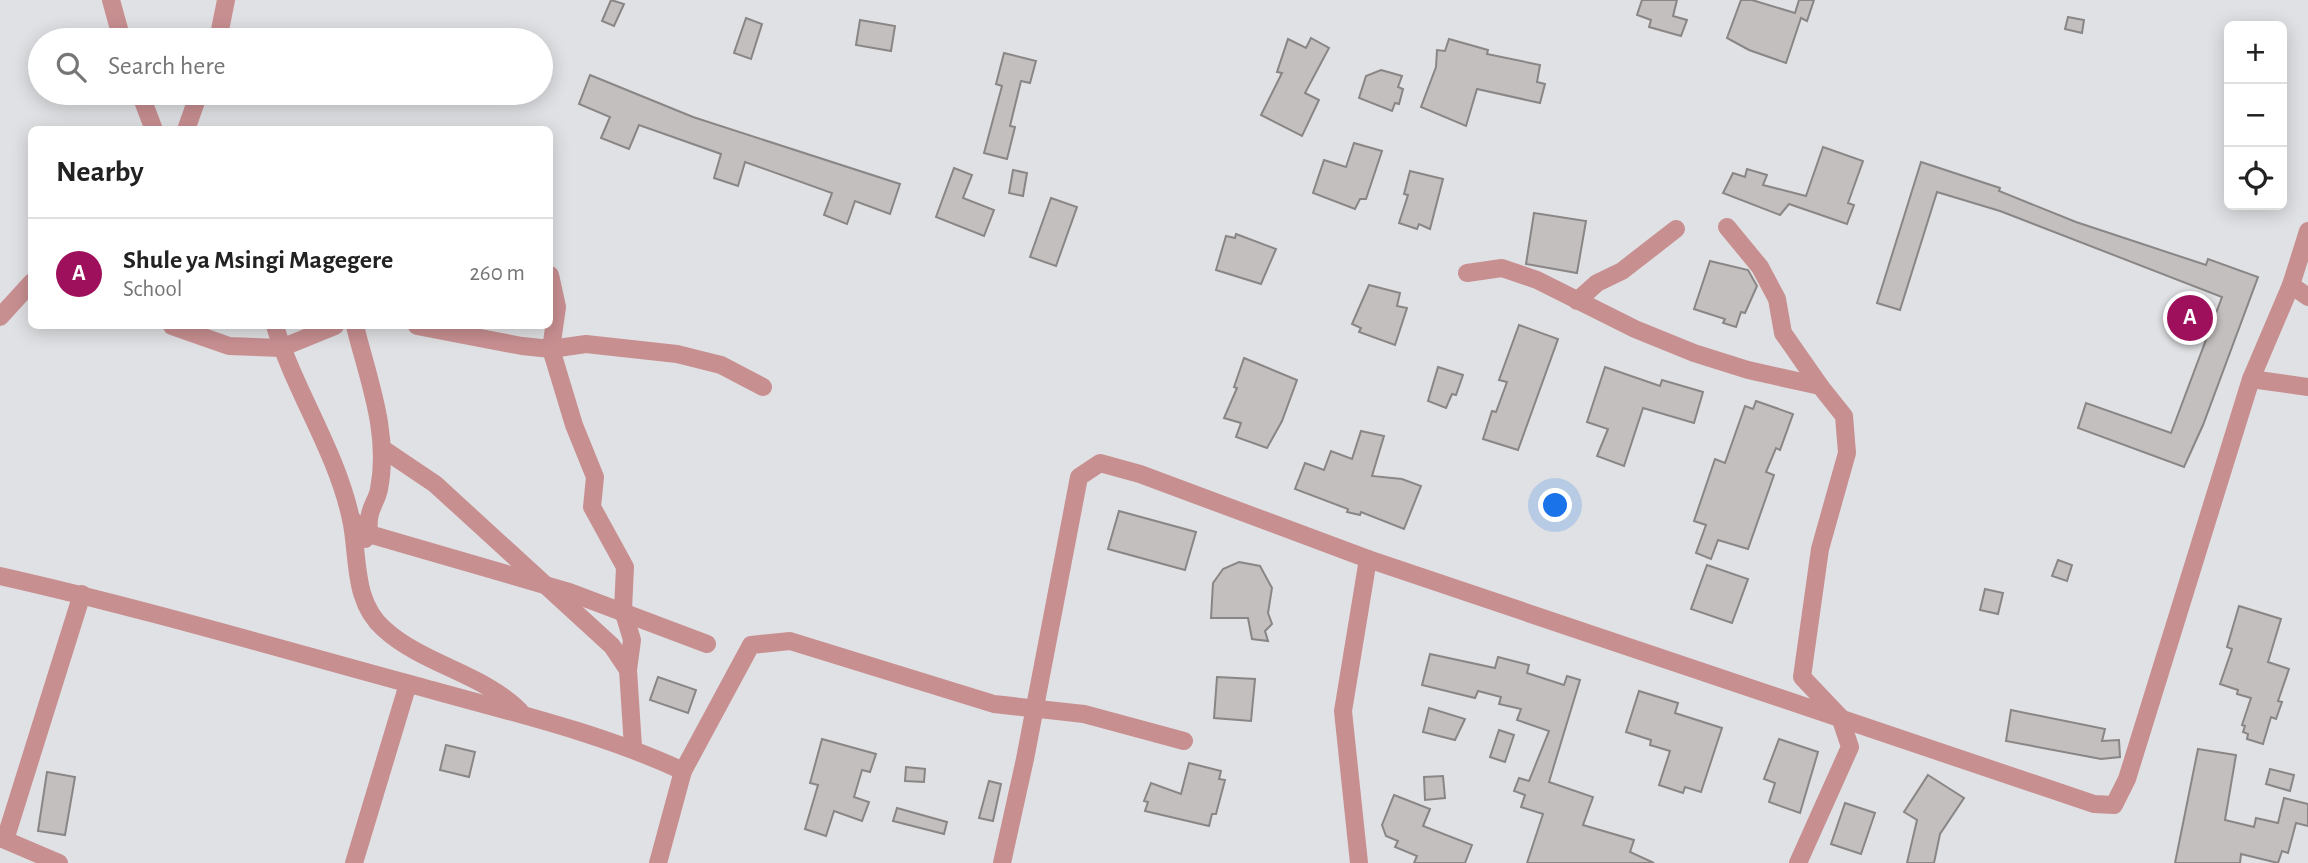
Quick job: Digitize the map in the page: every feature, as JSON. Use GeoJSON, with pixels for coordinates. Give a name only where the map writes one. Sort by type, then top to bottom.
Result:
{"type":"FeatureCollection","features":[{"type":"Feature","properties":{"kind":"street"},"geometry":{"type":"LineString","coordinates":[[111,0],[119,28]]}},
{"type":"Feature","properties":{"kind":"street"},"geometry":{"type":"LineString","coordinates":[[220,28],[226,0]]}},
{"type":"Feature","properties":{"kind":"street"},"geometry":{"type":"LineString","coordinates":[[145,105],[152,126]]}},
{"type":"Feature","properties":{"kind":"street"},"geometry":{"type":"LineString","coordinates":[[187,126],[195,105]]}},
{"type":"Feature","properties":{"kind":"street"},"geometry":{"type":"LineString","coordinates":[[1727,227],[1760,267],[1777,299],[1783,333],[1844,416],[1847,453],[1820,549],[1801,677],[1840,717],[1850,747],[1798,863]]}},
{"type":"Feature","properties":{"kind":"street"},"geometry":{"type":"LineString","coordinates":[[1577,300],[1597,283],[1622,271],[1676,229]]}},
{"type":"Feature","properties":{"kind":"street"},"geometry":{"type":"LineString","coordinates":[[1002,863],[1036,707],[1079,477],[1100,463],[1140,474],[1368,559],[2094,804],[2114,805],[2127,779],[2251,379],[2291,285],[2308,231]]}},
{"type":"Feature","properties":{"kind":"street"},"geometry":{"type":"LineString","coordinates":[[1467,273],[1502,268],[1536,280],[1694,353],[1748,370],[1820,386]]}},
{"type":"Feature","properties":{"kind":"street"},"geometry":{"type":"LineString","coordinates":[[2291,285],[2308,297]]}},
{"type":"Feature","properties":{"kind":"street"},"geometry":{"type":"LineString","coordinates":[[0,317],[28,286]]}},
{"type":"Feature","properties":{"kind":"street"},"geometry":{"type":"LineString","coordinates":[[553,287],[558,307],[551,349],[574,425],[594,477],[592,507],[625,567],[623,610],[632,640],[628,670],[633,747]]}},
{"type":"Feature","properties":{"kind":"street"},"geometry":{"type":"LineString","coordinates":[[181,329],[229,346],[281,348],[328,329]]}},
{"type":"Feature","properties":{"kind":"street"},"geometry":{"type":"LineString","coordinates":[[276,329],[281,348],[334,460],[351,519],[359,583],[367,608],[382,628],[421,655],[471,677],[509,700],[526,717]]}},
{"type":"Feature","properties":{"kind":"street"},"geometry":{"type":"LineString","coordinates":[[355,552],[369,534],[369,516],[379,490],[383,449],[379,418],[356,329]]}},
{"type":"Feature","properties":{"kind":"street"},"geometry":{"type":"LineString","coordinates":[[432,329],[551,349],[586,344],[677,354],[721,365],[763,387]]}},
{"type":"Feature","properties":{"kind":"street"},"geometry":{"type":"LineString","coordinates":[[2251,379],[2308,387]]}},
{"type":"Feature","properties":{"kind":"street"},"geometry":{"type":"LineString","coordinates":[[383,449],[435,484],[540,583],[612,646],[628,670]]}},
{"type":"Feature","properties":{"kind":"street"},"geometry":{"type":"LineString","coordinates":[[351,519],[369,534],[623,610],[707,644]]}},
{"type":"Feature","properties":{"kind":"street"},"geometry":{"type":"LineString","coordinates":[[1359,863],[1343,711],[1368,559]]}},
{"type":"Feature","properties":{"kind":"street"},"geometry":{"type":"LineString","coordinates":[[0,576],[82,594],[633,747],[683,771]]}},
{"type":"Feature","properties":{"kind":"street"},"geometry":{"type":"LineString","coordinates":[[59,863],[3,840],[82,594]]}},
{"type":"Feature","properties":{"kind":"street"},"geometry":{"type":"LineString","coordinates":[[658,863],[683,771],[751,645],[790,641],[994,704],[1084,714],[1184,741]]}},
{"type":"Feature","properties":{"kind":"street"},"geometry":{"type":"LineString","coordinates":[[354,863],[408,684]]}},
{"type":"Feature","properties":{"kind":"building"},"geometry":{"type":"Polygon","coordinates":[[[611,0],[624,4],[614,26],[602,21],[611,0]]]}},
{"type":"Feature","properties":{"kind":"building"},"geometry":{"type":"Polygon","coordinates":[[[1642,0],[1677,0],[1673,16],[1687,20],[1681,36],[1649,27],[1651,20],[1637,15],[1642,0]]]}},
{"type":"Feature","properties":{"kind":"building"},"geometry":{"type":"Polygon","coordinates":[[[1741,0],[1752,0],[1795,13],[1799,0],[1814,0],[1807,21],[1801,18],[1786,63],[1749,50],[1727,38],[1741,0]]]}},
{"type":"Feature","properties":{"kind":"building"},"geometry":{"type":"Polygon","coordinates":[[[2068,17],[2084,20],[2082,33],[2065,29],[2068,17]]]}},
{"type":"Feature","properties":{"kind":"building"},"geometry":{"type":"Polygon","coordinates":[[[746,18],[762,24],[751,59],[734,53],[746,18]]]}},
{"type":"Feature","properties":{"kind":"building"},"geometry":{"type":"Polygon","coordinates":[[[860,20],[895,26],[891,51],[856,45],[860,20]]]}},
{"type":"Feature","properties":{"kind":"building"},"geometry":{"type":"Polygon","coordinates":[[[1311,38],[1329,48],[1305,93],[1319,100],[1302,136],[1261,115],[1282,73],[1277,72],[1288,39],[1306,48],[1311,38]]]}},
{"type":"Feature","properties":{"kind":"building"},"geometry":{"type":"Polygon","coordinates":[[[1449,39],[1488,50],[1487,54],[1540,65],[1537,82],[1545,84],[1540,103],[1477,89],[1466,126],[1421,107],[1436,67],[1437,50],[1445,51],[1449,39]]]}},
{"type":"Feature","properties":{"kind":"building"},"geometry":{"type":"Polygon","coordinates":[[[1004,53],[1036,61],[1030,83],[1021,81],[1010,126],[1015,127],[1007,159],[984,153],[1002,86],[996,84],[1004,53]]]}},
{"type":"Feature","properties":{"kind":"building"},"geometry":{"type":"Polygon","coordinates":[[[1381,70],[1402,76],[1398,87],[1403,89],[1399,104],[1395,103],[1392,111],[1359,98],[1366,76],[1381,70]]]}},
{"type":"Feature","properties":{"kind":"building"},"geometry":{"type":"Polygon","coordinates":[[[590,75],[693,117],[900,184],[890,214],[855,201],[847,224],[824,215],[832,193],[745,162],[738,186],[714,178],[721,154],[639,125],[629,149],[601,138],[610,117],[579,104],[590,75]]]}},
{"type":"Feature","properties":{"kind":"building"},"geometry":{"type":"Polygon","coordinates":[[[1354,143],[1382,151],[1366,199],[1360,199],[1355,209],[1313,193],[1324,160],[1346,167],[1354,143]]]}},
{"type":"Feature","properties":{"kind":"building"},"geometry":{"type":"Polygon","coordinates":[[[1823,147],[1863,161],[1848,203],[1854,205],[1847,224],[1789,204],[1780,215],[1723,193],[1733,173],[1745,177],[1747,169],[1767,175],[1763,185],[1806,196],[1823,147]]]}},
{"type":"Feature","properties":{"kind":"building"},"geometry":{"type":"Polygon","coordinates":[[[1921,162],[2000,188],[1999,191],[2076,222],[2206,265],[2208,259],[2258,277],[2203,425],[2184,467],[2078,428],[2086,403],[2171,433],[2222,297],[2000,211],[1937,192],[1900,310],[1877,303],[1921,162]]]}},
{"type":"Feature","properties":{"kind":"building"},"geometry":{"type":"Polygon","coordinates":[[[954,168],[972,175],[963,198],[994,210],[984,236],[936,217],[954,168]]]}},
{"type":"Feature","properties":{"kind":"building"},"geometry":{"type":"Polygon","coordinates":[[[1013,170],[1027,173],[1023,196],[1009,193],[1013,170]]]}},
{"type":"Feature","properties":{"kind":"building"},"geometry":{"type":"Polygon","coordinates":[[[1410,171],[1443,179],[1430,229],[1419,224],[1417,229],[1399,223],[1408,195],[1404,194],[1410,171]]]}},
{"type":"Feature","properties":{"kind":"building"},"geometry":{"type":"Polygon","coordinates":[[[1051,198],[1077,207],[1056,266],[1030,257],[1051,198]]]}},
{"type":"Feature","properties":{"kind":"building"},"geometry":{"type":"Polygon","coordinates":[[[1534,213],[1586,221],[1577,273],[1526,264],[1534,213]]]}},
{"type":"Feature","properties":{"kind":"building"},"geometry":{"type":"Polygon","coordinates":[[[1236,234],[1276,249],[1261,284],[1216,270],[1226,236],[1235,238],[1236,234]]]}},
{"type":"Feature","properties":{"kind":"building"},"geometry":{"type":"Polygon","coordinates":[[[1710,261],[1748,270],[1757,286],[1745,313],[1741,312],[1736,327],[1723,323],[1725,319],[1694,309],[1710,261]]]}},
{"type":"Feature","properties":{"kind":"building"},"geometry":{"type":"Polygon","coordinates":[[[1369,285],[1400,293],[1397,306],[1407,308],[1395,345],[1359,332],[1361,328],[1352,324],[1369,285]]]}},
{"type":"Feature","properties":{"kind":"building"},"geometry":{"type":"Polygon","coordinates":[[[1519,325],[1558,339],[1518,450],[1483,439],[1492,411],[1496,412],[1507,382],[1499,380],[1519,325]]]}},
{"type":"Feature","properties":{"kind":"building"},"geometry":{"type":"Polygon","coordinates":[[[1244,358],[1297,380],[1282,421],[1267,448],[1236,437],[1241,423],[1224,418],[1237,388],[1234,387],[1244,358]]]}},
{"type":"Feature","properties":{"kind":"building"},"geometry":{"type":"Polygon","coordinates":[[[1438,367],[1463,375],[1456,395],[1452,394],[1446,408],[1428,401],[1438,367]]]}},
{"type":"Feature","properties":{"kind":"building"},"geometry":{"type":"Polygon","coordinates":[[[1605,367],[1660,386],[1662,380],[1703,392],[1694,423],[1643,408],[1624,466],[1597,456],[1608,429],[1587,422],[1605,367]]]}},
{"type":"Feature","properties":{"kind":"building"},"geometry":{"type":"Polygon","coordinates":[[[1756,401],[1793,414],[1780,450],[1776,448],[1766,472],[1774,475],[1748,549],[1718,540],[1711,559],[1696,553],[1706,525],[1694,521],[1715,459],[1725,463],[1745,406],[1753,409],[1756,401]]]}},
{"type":"Feature","properties":{"kind":"building"},"geometry":{"type":"Polygon","coordinates":[[[1361,431],[1384,436],[1372,476],[1402,479],[1421,486],[1404,529],[1361,512],[1360,515],[1347,512],[1348,509],[1295,489],[1305,463],[1324,470],[1331,451],[1352,459],[1361,431]]]}},
{"type":"Feature","properties":{"kind":"building"},"geometry":{"type":"Polygon","coordinates":[[[1119,511],[1196,532],[1185,570],[1108,549],[1119,511]]]}},
{"type":"Feature","properties":{"kind":"building"},"geometry":{"type":"Polygon","coordinates":[[[2058,560],[2072,565],[2067,581],[2052,576],[2058,560]]]}},
{"type":"Feature","properties":{"kind":"building"},"geometry":{"type":"Polygon","coordinates":[[[1239,562],[1260,566],[1272,588],[1268,613],[1272,624],[1265,631],[1268,641],[1252,639],[1248,618],[1211,618],[1213,583],[1223,569],[1239,562]]]}},
{"type":"Feature","properties":{"kind":"building"},"geometry":{"type":"Polygon","coordinates":[[[1707,565],[1748,579],[1732,623],[1691,609],[1707,565]]]}},
{"type":"Feature","properties":{"kind":"building"},"geometry":{"type":"Polygon","coordinates":[[[1985,589],[2003,593],[1998,614],[1980,610],[1985,589]]]}},
{"type":"Feature","properties":{"kind":"building"},"geometry":{"type":"Polygon","coordinates":[[[2239,606],[2281,619],[2268,662],[2289,669],[2278,701],[2282,702],[2276,719],[2271,717],[2263,744],[2247,739],[2248,734],[2243,732],[2245,726],[2242,725],[2251,698],[2237,694],[2238,690],[2220,684],[2232,649],[2227,647],[2239,606]]]}},
{"type":"Feature","properties":{"kind":"building"},"geometry":{"type":"Polygon","coordinates":[[[1430,654],[1495,668],[1498,657],[1529,665],[1527,673],[1564,685],[1567,676],[1580,680],[1549,782],[1593,797],[1583,825],[1634,840],[1630,852],[1654,863],[1527,863],[1543,814],[1521,807],[1525,795],[1514,791],[1519,778],[1529,781],[1549,731],[1517,720],[1521,709],[1499,704],[1501,697],[1478,691],[1475,698],[1422,685],[1430,654]]]}},
{"type":"Feature","properties":{"kind":"building"},"geometry":{"type":"Polygon","coordinates":[[[658,677],[696,690],[688,713],[650,700],[658,677]]]}},
{"type":"Feature","properties":{"kind":"building"},"geometry":{"type":"Polygon","coordinates":[[[1217,677],[1255,679],[1251,721],[1214,718],[1217,677]]]}},
{"type":"Feature","properties":{"kind":"building"},"geometry":{"type":"Polygon","coordinates":[[[1639,691],[1678,703],[1675,713],[1722,728],[1701,792],[1685,787],[1683,793],[1659,785],[1670,751],[1650,745],[1651,740],[1626,732],[1639,691]]]}},
{"type":"Feature","properties":{"kind":"building"},"geometry":{"type":"Polygon","coordinates":[[[1429,708],[1465,719],[1455,740],[1423,732],[1429,708]]]}},
{"type":"Feature","properties":{"kind":"building"},"geometry":{"type":"Polygon","coordinates":[[[2011,710],[2105,729],[2102,741],[2119,740],[2120,757],[2101,759],[2006,741],[2011,710]]]}},
{"type":"Feature","properties":{"kind":"building"},"geometry":{"type":"Polygon","coordinates":[[[1499,730],[1514,735],[1505,762],[1490,757],[1499,730]]]}},
{"type":"Feature","properties":{"kind":"building"},"geometry":{"type":"Polygon","coordinates":[[[822,739],[876,754],[870,772],[862,770],[854,797],[869,802],[862,821],[834,811],[826,836],[805,829],[818,785],[810,783],[822,739]]]}},
{"type":"Feature","properties":{"kind":"building"},"geometry":{"type":"Polygon","coordinates":[[[1779,739],[1818,752],[1800,813],[1769,802],[1775,783],[1764,779],[1779,739]]]}},
{"type":"Feature","properties":{"kind":"building"},"geometry":{"type":"Polygon","coordinates":[[[446,745],[475,752],[469,777],[440,770],[446,745]]]}},
{"type":"Feature","properties":{"kind":"building"},"geometry":{"type":"Polygon","coordinates":[[[2198,749],[2236,755],[2225,820],[2254,827],[2256,818],[2278,823],[2284,798],[2308,804],[2308,826],[2296,823],[2288,853],[2282,851],[2278,863],[2241,854],[2240,863],[2175,863],[2198,749]]]}},
{"type":"Feature","properties":{"kind":"building"},"geometry":{"type":"Polygon","coordinates":[[[1189,763],[1221,771],[1219,779],[1225,780],[1216,814],[1212,814],[1209,826],[1145,811],[1148,802],[1144,801],[1151,783],[1181,794],[1189,763]]]}},
{"type":"Feature","properties":{"kind":"building"},"geometry":{"type":"Polygon","coordinates":[[[906,767],[925,769],[924,782],[905,781],[906,767]]]}},
{"type":"Feature","properties":{"kind":"building"},"geometry":{"type":"Polygon","coordinates":[[[2270,769],[2294,775],[2290,791],[2266,784],[2270,769]]]}},
{"type":"Feature","properties":{"kind":"building"},"geometry":{"type":"Polygon","coordinates":[[[47,772],[75,777],[65,835],[38,831],[47,772]]]}},
{"type":"Feature","properties":{"kind":"building"},"geometry":{"type":"Polygon","coordinates":[[[1928,775],[1964,798],[1940,834],[1934,863],[1907,863],[1917,820],[1904,812],[1928,775]]]}},
{"type":"Feature","properties":{"kind":"building"},"geometry":{"type":"Polygon","coordinates":[[[1443,776],[1445,798],[1425,800],[1424,777],[1443,776]]]}},
{"type":"Feature","properties":{"kind":"building"},"geometry":{"type":"Polygon","coordinates":[[[989,781],[1001,784],[993,821],[979,818],[989,781]]]}},
{"type":"Feature","properties":{"kind":"building"},"geometry":{"type":"Polygon","coordinates":[[[1394,795],[1430,809],[1423,826],[1472,845],[1465,863],[1414,863],[1417,856],[1395,847],[1398,841],[1386,836],[1382,825],[1394,795]]]}},
{"type":"Feature","properties":{"kind":"building"},"geometry":{"type":"Polygon","coordinates":[[[1845,803],[1875,813],[1861,854],[1831,844],[1845,803]]]}},
{"type":"Feature","properties":{"kind":"building"},"geometry":{"type":"Polygon","coordinates":[[[897,808],[947,822],[944,834],[893,821],[897,808]]]}},
{"type":"Feature","properties":{"kind":"place","name":"Shule ya Msingi Magegere"},"geometry":{"type":"Point","coordinates":[2190,318]}}]}
